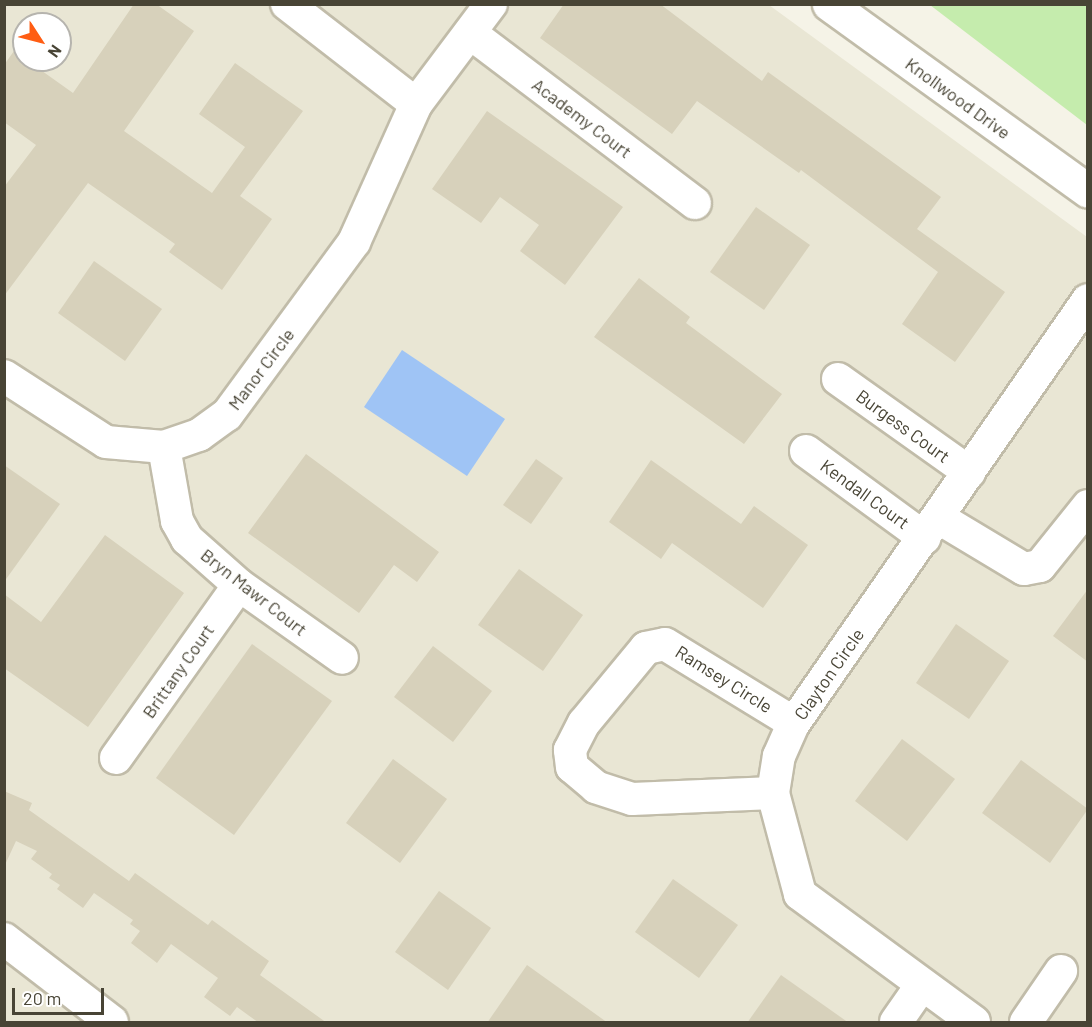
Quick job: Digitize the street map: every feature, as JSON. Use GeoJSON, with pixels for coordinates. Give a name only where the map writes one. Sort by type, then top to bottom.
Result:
{"type":"FeatureCollection","features":[{"type":"Feature","properties":{"kind":"street"},"geometry":{"type":"LineString","coordinates":[[287,4],[416,104]]}},
{"type":"Feature","properties":{"kind":"street","name":"Manor Circle"},"geometry":{"type":"LineString","coordinates":[[4,376],[106,442],[164,447],[199,435],[227,415],[354,242],[416,104],[491,4]]}},
{"type":"Feature","properties":{"kind":"street","name":"Knollwood Drive"},"geometry":{"type":"LineString","coordinates":[[829,4],[1088,191]]}},
{"type":"Feature","properties":{"kind":"street","name":"Academy Court"},"geometry":{"type":"LineString","coordinates":[[470,33],[695,203]]}},
{"type":"Feature","properties":{"kind":"street","name":"Clayton Circle"},"geometry":{"type":"LineString","coordinates":[[974,1023],[921,986],[800,894],[773,793],[779,756],[794,723],[932,528],[1088,300]]}},
{"type":"Feature","properties":{"kind":"street","name":"Burgess Court"},"geometry":{"type":"LineString","coordinates":[[838,379],[969,472]]}},
{"type":"Feature","properties":{"kind":"street","name":"Bryn Mawr Court"},"geometry":{"type":"LineString","coordinates":[[164,447],[177,520],[187,540],[239,585],[342,658]]}},
{"type":"Feature","properties":{"kind":"street","name":"Kendall Court"},"geometry":{"type":"LineString","coordinates":[[806,451],[932,528],[1024,569],[1040,566],[1088,506]]}},
{"type":"Feature","properties":{"kind":"street","name":"Brittany Court"},"geometry":{"type":"LineString","coordinates":[[116,758],[239,585]]}},
{"type":"Feature","properties":{"kind":"street","name":"Ramsey Circle"},"geometry":{"type":"LineString","coordinates":[[773,793],[632,799],[596,787],[572,766],[570,750],[584,723],[646,648],[665,644],[794,723]]}},
{"type":"Feature","properties":{"kind":"street"},"geometry":{"type":"LineString","coordinates":[[4,939],[112,1023]]}},
{"type":"Feature","properties":{"kind":"street"},"geometry":{"type":"LineString","coordinates":[[1026,1023],[1061,971]]}},
{"type":"Feature","properties":{"kind":"street"},"geometry":{"type":"LineString","coordinates":[[896,1023],[921,986]]}},
{"type":"Feature","properties":{"kind":"shaded area"},"geometry":{"type":"Polygon","coordinates":[[[5,5],[769,5],[1087,237],[1087,1022],[5,1022],[5,5]]]}},
{"type":"Feature","properties":{"kind":"green space"},"geometry":{"type":"Polygon","coordinates":[[[930,5],[1087,5],[1087,125],[930,5]]]}},
{"type":"Feature","properties":{"kind":"water"},"geometry":{"type":"Polygon","coordinates":[[[402,350],[505,419],[467,476],[364,407],[402,350]]]}},
{"type":"Feature","properties":{"kind":"building"},"geometry":{"type":"Polygon","coordinates":[[[134,4],[156,4],[194,31],[124,131],[212,193],[245,147],[199,114],[235,63],[303,111],[240,196],[272,219],[222,290],[169,252],[175,244],[88,183],[4,296],[4,187],[36,145],[4,122],[4,65],[12,54],[12,72],[44,72],[73,93],[134,4]]]}},
{"type":"Feature","properties":{"kind":"building"},"geometry":{"type":"Polygon","coordinates":[[[564,4],[660,4],[762,81],[768,72],[941,197],[917,229],[1005,292],[955,362],[902,324],[938,272],[801,170],[799,173],[697,101],[672,134],[540,38],[564,4]]]}},
{"type":"Feature","properties":{"kind":"building"},"geometry":{"type":"Polygon","coordinates":[[[487,111],[623,207],[565,285],[520,251],[539,225],[500,197],[481,223],[432,189],[487,111]]]}},
{"type":"Feature","properties":{"kind":"building"},"geometry":{"type":"Polygon","coordinates":[[[756,207],[810,245],[764,310],[710,272],[756,207]]]}},
{"type":"Feature","properties":{"kind":"building"},"geometry":{"type":"Polygon","coordinates":[[[94,261],[162,309],[125,361],[58,313],[94,261]]]}},
{"type":"Feature","properties":{"kind":"building"},"geometry":{"type":"Polygon","coordinates":[[[639,278],[690,317],[686,323],[782,394],[744,444],[594,337],[639,278]]]}},
{"type":"Feature","properties":{"kind":"building"},"geometry":{"type":"Polygon","coordinates":[[[306,454],[439,552],[417,582],[394,565],[359,613],[248,533],[306,454]]]}},
{"type":"Feature","properties":{"kind":"building"},"geometry":{"type":"Polygon","coordinates":[[[536,459],[563,478],[531,524],[503,505],[536,459]]]}},
{"type":"Feature","properties":{"kind":"building"},"geometry":{"type":"Polygon","coordinates":[[[651,460],[741,524],[754,506],[808,545],[763,608],[672,543],[661,559],[609,522],[651,460]]]}},
{"type":"Feature","properties":{"kind":"building"},"geometry":{"type":"Polygon","coordinates":[[[4,465],[60,504],[4,582],[4,465]]]}},
{"type":"Feature","properties":{"kind":"building"},"geometry":{"type":"Polygon","coordinates":[[[105,535],[184,593],[88,727],[4,668],[4,594],[41,622],[105,535]]]}},
{"type":"Feature","properties":{"kind":"building"},"geometry":{"type":"Polygon","coordinates":[[[519,569],[583,615],[543,671],[478,625],[519,569]]]}},
{"type":"Feature","properties":{"kind":"building"},"geometry":{"type":"Polygon","coordinates":[[[1088,589],[1088,662],[1053,636],[1088,589]]]}},
{"type":"Feature","properties":{"kind":"building"},"geometry":{"type":"Polygon","coordinates":[[[956,624],[1009,661],[969,719],[916,683],[956,624]]]}},
{"type":"Feature","properties":{"kind":"building"},"geometry":{"type":"Polygon","coordinates":[[[252,644],[332,701],[234,835],[156,778],[252,644]]]}},
{"type":"Feature","properties":{"kind":"building"},"geometry":{"type":"Polygon","coordinates":[[[433,646],[492,691],[453,742],[394,697],[433,646]]]}},
{"type":"Feature","properties":{"kind":"building"},"geometry":{"type":"Polygon","coordinates":[[[902,739],[955,779],[907,841],[855,801],[902,739]]]}},
{"type":"Feature","properties":{"kind":"building"},"geometry":{"type":"Polygon","coordinates":[[[393,759],[447,799],[400,863],[346,823],[393,759]]]}},
{"type":"Feature","properties":{"kind":"building"},"geometry":{"type":"Polygon","coordinates":[[[1021,760],[1088,809],[1050,863],[982,813],[1021,760]]]}},
{"type":"Feature","properties":{"kind":"building"},"geometry":{"type":"Polygon","coordinates":[[[4,791],[32,803],[29,810],[129,881],[135,873],[208,925],[212,920],[269,961],[260,975],[327,1023],[259,1023],[237,1007],[230,1016],[204,997],[218,978],[171,944],[157,963],[131,943],[140,931],[130,924],[133,920],[94,893],[83,908],[57,889],[60,885],[49,878],[52,874],[31,859],[37,851],[16,841],[4,867],[4,791]]]}},
{"type":"Feature","properties":{"kind":"building"},"geometry":{"type":"Polygon","coordinates":[[[673,879],[738,925],[699,978],[635,932],[673,879]]]}},
{"type":"Feature","properties":{"kind":"building"},"geometry":{"type":"Polygon","coordinates":[[[439,891],[491,928],[448,990],[395,952],[439,891]]]}},
{"type":"Feature","properties":{"kind":"building"},"geometry":{"type":"Polygon","coordinates":[[[527,965],[608,1023],[487,1023],[527,965]]]}},
{"type":"Feature","properties":{"kind":"building"},"geometry":{"type":"Polygon","coordinates":[[[781,975],[849,1023],[747,1023],[781,975]]]}}]}
